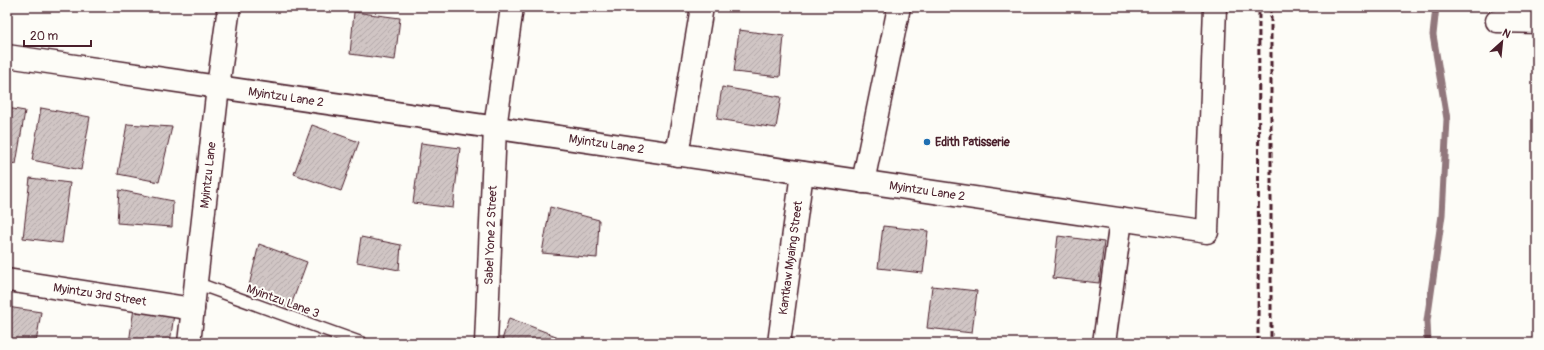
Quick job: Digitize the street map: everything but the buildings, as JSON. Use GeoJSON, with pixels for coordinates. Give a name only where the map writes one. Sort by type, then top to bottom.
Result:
{"type":"FeatureCollection","features":[{"type":"Feature","properties":{"kind":"street","name":"Myintzu Lane"},"geometry":{"type":"LineString","coordinates":[[189,343],[218,87],[230,7]]}},
{"type":"Feature","properties":{"kind":"street","name":"Sabel Yone 2 Street"},"geometry":{"type":"LineString","coordinates":[[486,343],[495,128],[512,7]]}},
{"type":"Feature","properties":{"kind":"street"},"geometry":{"type":"LineString","coordinates":[[677,155],[702,7]]}},
{"type":"Feature","properties":{"kind":"street"},"geometry":{"type":"LineString","coordinates":[[863,182],[899,7]]}},
{"type":"Feature","properties":{"kind":"street","name":"Myintzu Lane 2"},"geometry":{"type":"LineString","coordinates":[[7,56],[1207,232],[1215,7]]}},
{"type":"Feature","properties":{"kind":"street"},"geometry":{"type":"LineString","coordinates":[[1497,20],[1537,22]]}},
{"type":"Feature","properties":{"kind":"street","name":"Kantkaw Myaing Street"},"geometry":{"type":"LineString","coordinates":[[779,343],[802,173]]}},
{"type":"Feature","properties":{"kind":"street"},"geometry":{"type":"LineString","coordinates":[[1104,343],[1121,220]]}},
{"type":"Feature","properties":{"kind":"street","name":"Myintzu 3rd Street"},"geometry":{"type":"LineString","coordinates":[[7,280],[193,309]]}},
{"type":"Feature","properties":{"kind":"lane","name":"Myintzu Lane 3"},"geometry":{"type":"LineString","coordinates":[[196,283],[362,343]]}},
{"type":"Feature","properties":{"kind":"waterway"},"geometry":{"type":"LineString","coordinates":[[1428,343],[1427,321],[1442,215],[1447,119],[1433,35],[1436,7]]}},
{"type":"Feature","properties":{"kind":"railway"},"geometry":{"type":"LineString","coordinates":[[1258,343],[1259,7]]}},
{"type":"Feature","properties":{"kind":"railway"},"geometry":{"type":"LineString","coordinates":[[1271,7],[1271,343]]}},
{"type":"Feature","properties":{"kind":"place","name":"Edith Patisserie"},"geometry":{"type":"Point","coordinates":[927,142]}}]}
